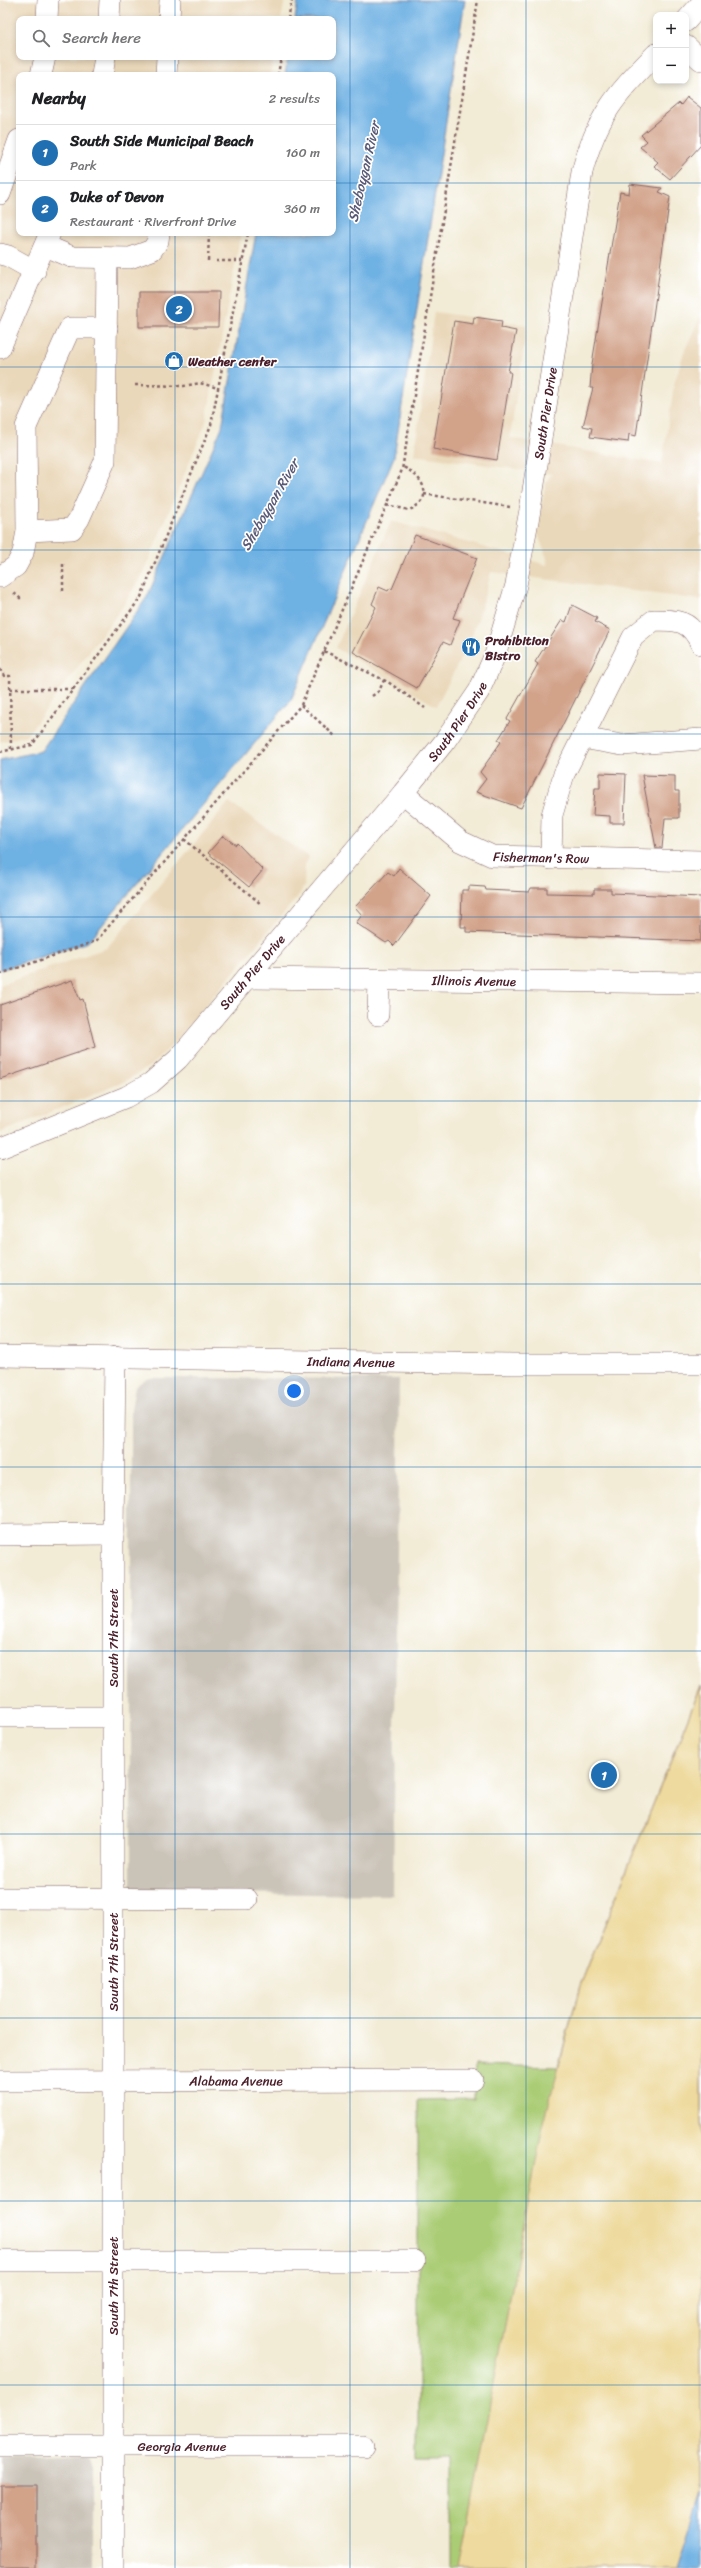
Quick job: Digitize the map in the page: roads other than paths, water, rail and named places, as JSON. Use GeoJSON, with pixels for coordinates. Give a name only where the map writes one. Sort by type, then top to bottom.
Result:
{"type":"FeatureCollection","features":[{"type":"Feature","properties":{"kind":"street"},"geometry":{"type":"LineString","coordinates":[[47,16],[48,0]]}},
{"type":"Feature","properties":{"kind":"street"},"geometry":{"type":"LineString","coordinates":[[110,0],[110,16]]}},
{"type":"Feature","properties":{"kind":"street"},"geometry":{"type":"LineString","coordinates":[[169,16],[170,0]]}},
{"type":"Feature","properties":{"kind":"street"},"geometry":{"type":"LineString","coordinates":[[689,18],[701,4]]}},
{"type":"Feature","properties":{"kind":"street"},"geometry":{"type":"LineString","coordinates":[[688,48],[701,60]]}},
{"type":"Feature","properties":{"kind":"street","name":"South Pier Drive"},"geometry":{"type":"LineString","coordinates":[[0,1148],[126,1097],[151,1083],[178,1059],[403,793],[445,741],[479,691],[495,655],[510,611],[530,510],[582,172],[595,130],[608,108],[653,57]]}},
{"type":"Feature","properties":{"kind":"street"},"geometry":{"type":"LineString","coordinates":[[42,72],[44,60]]}},
{"type":"Feature","properties":{"kind":"street"},"geometry":{"type":"LineString","coordinates":[[102,72],[104,60]]}},
{"type":"Feature","properties":{"kind":"street"},"geometry":{"type":"LineString","coordinates":[[166,72],[167,60]]}},
{"type":"Feature","properties":{"kind":"street"},"geometry":{"type":"LineString","coordinates":[[0,194],[16,149]]}},
{"type":"Feature","properties":{"kind":"street"},"geometry":{"type":"LineString","coordinates":[[0,348],[48,239],[72,257],[130,258],[144,254],[154,248],[158,236]]}},
{"type":"Feature","properties":{"kind":"street"},"geometry":{"type":"LineString","coordinates":[[0,254],[8,256],[35,270]]}},
{"type":"Feature","properties":{"kind":"street"},"geometry":{"type":"LineString","coordinates":[[27,531],[72,529],[105,461],[107,258]]}},
{"type":"Feature","properties":{"kind":"street"},"geometry":{"type":"LineString","coordinates":[[0,577],[12,570],[19,562],[23,553],[27,531],[26,427],[70,328],[106,328]]}},
{"type":"Feature","properties":{"kind":"street"},"geometry":{"type":"LineString","coordinates":[[551,859],[552,815],[564,774],[633,637],[654,620],[675,620],[695,630],[701,644]]}},
{"type":"Feature","properties":{"kind":"street"},"geometry":{"type":"LineString","coordinates":[[582,738],[622,745],[701,739]]}},
{"type":"Feature","properties":{"kind":"street","name":"Fisherman's Row"},"geometry":{"type":"LineString","coordinates":[[403,793],[460,841],[482,853],[502,857],[551,859],[701,861]]}},
{"type":"Feature","properties":{"kind":"street","name":"Illinois Avenue"},"geometry":{"type":"LineString","coordinates":[[247,978],[701,983]]}},
{"type":"Feature","properties":{"kind":"street"},"geometry":{"type":"LineString","coordinates":[[378,1015],[379,980]]}},
{"type":"Feature","properties":{"kind":"street","name":"Indiana Avenue"},"geometry":{"type":"LineString","coordinates":[[0,1356],[512,1364],[701,1364]]}},
{"type":"Feature","properties":{"kind":"street","name":"South 7th Street"},"geometry":{"type":"LineString","coordinates":[[113,2568],[112,1534],[115,1357]]}},
{"type":"Feature","properties":{"kind":"street"},"geometry":{"type":"LineString","coordinates":[[0,1535],[112,1534]]}},
{"type":"Feature","properties":{"kind":"street"},"geometry":{"type":"LineString","coordinates":[[0,1717],[112,1717]]}},
{"type":"Feature","properties":{"kind":"street"},"geometry":{"type":"LineString","coordinates":[[0,1898],[247,1899]]}},
{"type":"Feature","properties":{"kind":"street","name":"Alabama Avenue"},"geometry":{"type":"LineString","coordinates":[[0,2081],[473,2080]]}},
{"type":"Feature","properties":{"kind":"street"},"geometry":{"type":"LineString","coordinates":[[0,2261],[415,2261]]}},
{"type":"Feature","properties":{"kind":"street","name":"Georgia Avenue"},"geometry":{"type":"LineString","coordinates":[[0,2446],[364,2446]]}},
{"type":"Feature","properties":{"kind":"water","name":"Sheboygan River"},"geometry":{"type":"Polygon","coordinates":[[[298,0],[465,0],[394,457],[291,700],[88,942],[0,970],[0,760],[41,751],[147,597],[222,427],[255,236],[336,236],[336,72],[286,72],[288,60],[336,60],[336,16],[295,16],[298,0]]]}},
{"type":"Feature","properties":{"kind":"water"},"geometry":{"type":"Polygon","coordinates":[[[701,2494],[701,2568],[677,2568],[701,2494]]]}},
{"type":"Feature","properties":{"kind":"place","name":"Duke of Devon"},"geometry":{"type":"Point","coordinates":[179,309]}},
{"type":"Feature","properties":{"kind":"place","name":"Weather center"},"geometry":{"type":"Point","coordinates":[174,361]}},
{"type":"Feature","properties":{"kind":"place","name":"Prohibition Bistro"},"geometry":{"type":"Point","coordinates":[471,647]}},
{"type":"Feature","properties":{"kind":"place","name":"South Side Municipal Beach"},"geometry":{"type":"Point","coordinates":[604,1775]}}]}
